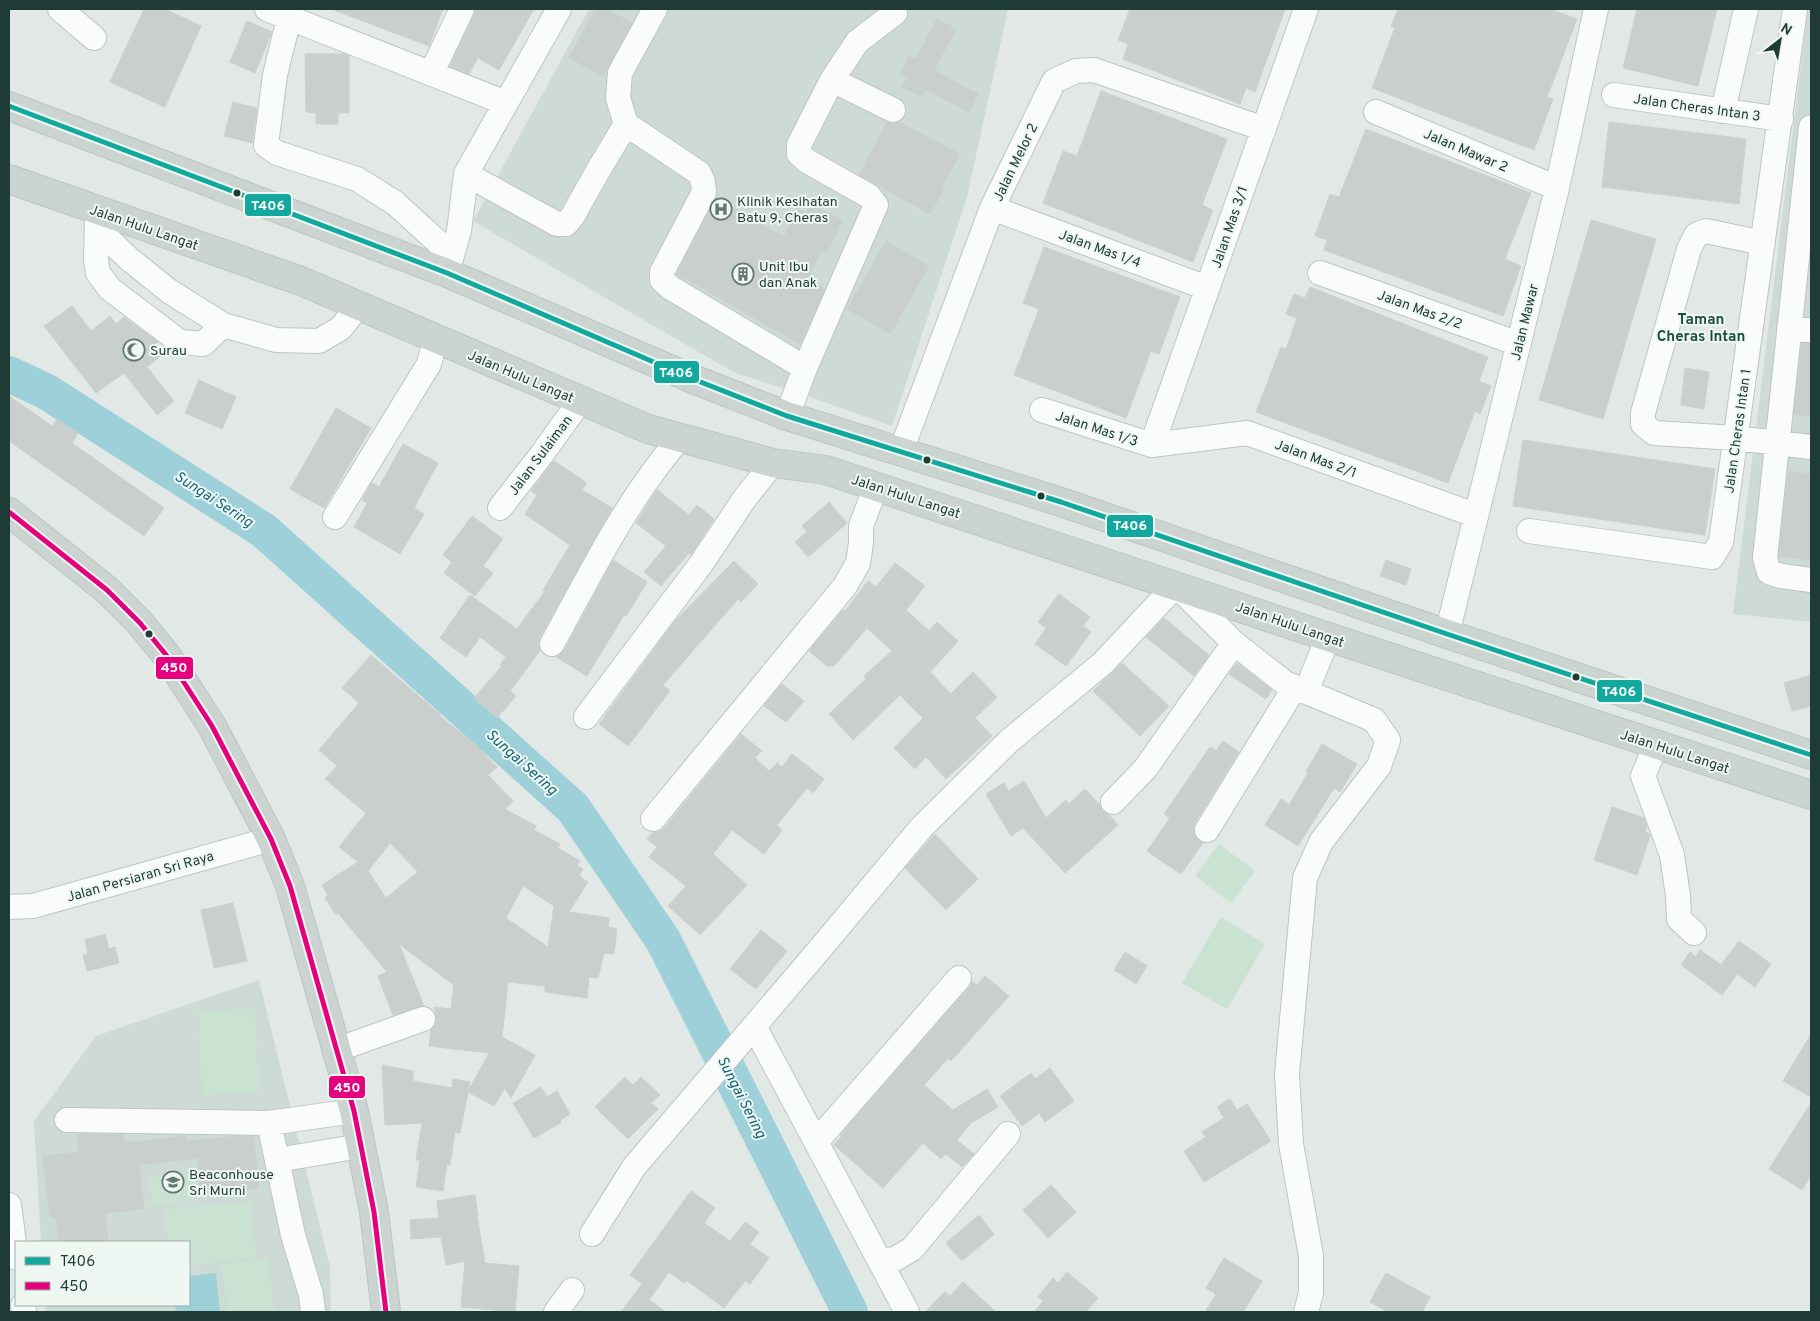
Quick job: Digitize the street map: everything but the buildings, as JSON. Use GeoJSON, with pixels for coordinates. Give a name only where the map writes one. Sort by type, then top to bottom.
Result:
{"type":"FeatureCollection","features":[{"type":"Feature","properties":{"kind":"main road"},"geometry":{"type":"LineString","coordinates":[[9,106],[450,264],[693,379],[787,416],[1061,502],[1447,634],[1811,755]]}},
{"type":"Feature","properties":{"kind":"main road","name":"Jalan Hulu Langat"},"geometry":{"type":"LineString","coordinates":[[9,179],[97,220],[301,281],[435,340],[648,429],[773,463],[826,470],[1811,795]]}},
{"type":"Feature","properties":{"kind":"main road"},"geometry":{"type":"LineString","coordinates":[[9,512],[107,590],[167,656],[212,726],[271,839],[290,886],[354,1111],[374,1212],[386,1312]]}},
{"type":"Feature","properties":{"kind":"main road"},"geometry":{"type":"LineString","coordinates":[[9,524],[75,565]]}},
{"type":"Feature","properties":{"kind":"street"},"geometry":{"type":"LineString","coordinates":[[60,9],[94,38]]}},
{"type":"Feature","properties":{"kind":"street"},"geometry":{"type":"LineString","coordinates":[[266,9],[506,103]]}},
{"type":"Feature","properties":{"kind":"street"},"geometry":{"type":"LineString","coordinates":[[431,74],[462,9]]}},
{"type":"Feature","properties":{"kind":"street"},"geometry":{"type":"LineString","coordinates":[[450,264],[459,231],[466,174],[558,9]]}},
{"type":"Feature","properties":{"kind":"street"},"geometry":{"type":"LineString","coordinates":[[655,9],[620,73],[618,98],[626,124],[699,174],[704,182],[704,192],[662,272],[662,280],[670,288],[805,368]]}},
{"type":"Feature","properties":{"kind":"street","name":"Jalan Mas 3/1"},"geometry":{"type":"LineString","coordinates":[[1152,445],[1306,9]]}},
{"type":"Feature","properties":{"kind":"street","name":"Jalan Mawar"},"geometry":{"type":"LineString","coordinates":[[1447,634],[1557,188],[1596,9]]}},
{"type":"Feature","properties":{"kind":"street"},"geometry":{"type":"LineString","coordinates":[[1723,111],[1746,9]]}},
{"type":"Feature","properties":{"kind":"street","name":"Jalan Cheras Intan 1"},"geometry":{"type":"LineString","coordinates":[[1529,531],[1712,557],[1721,542],[1795,9]]}},
{"type":"Feature","properties":{"kind":"street"},"geometry":{"type":"LineString","coordinates":[[787,416],[805,368],[876,205],[869,196],[807,161],[799,154],[799,145],[832,80],[857,42],[895,13]]}},
{"type":"Feature","properties":{"kind":"street"},"geometry":{"type":"LineString","coordinates":[[289,18],[276,75],[266,145],[277,152],[357,179],[395,203],[450,264]]}},
{"type":"Feature","properties":{"kind":"street","name":"Jalan Melor 2"},"geometry":{"type":"LineString","coordinates":[[901,452],[992,208],[1054,82],[1076,71],[1094,70],[1264,129]]}},
{"type":"Feature","properties":{"kind":"street"},"geometry":{"type":"LineString","coordinates":[[832,80],[893,110]]}},
{"type":"Feature","properties":{"kind":"street","name":"Jalan Cheras Intan 3"},"geometry":{"type":"LineString","coordinates":[[1614,95],[1781,119]]}},
{"type":"Feature","properties":{"kind":"street","name":"Jalan Mawar 2"},"geometry":{"type":"LineString","coordinates":[[1376,112],[1557,188]]}},
{"type":"Feature","properties":{"kind":"street"},"geometry":{"type":"LineString","coordinates":[[466,174],[557,224],[566,224],[572,217],[626,124]]}},
{"type":"Feature","properties":{"kind":"street"},"geometry":{"type":"LineString","coordinates":[[1811,127],[1800,329],[1777,442],[1765,558],[1769,572],[1780,576],[1811,580]]}},
{"type":"Feature","properties":{"kind":"street","name":"Jalan Mas 1/4"},"geometry":{"type":"LineString","coordinates":[[992,208],[1207,288]]}},
{"type":"Feature","properties":{"kind":"street"},"geometry":{"type":"LineString","coordinates":[[97,220],[96,260],[98,272],[110,289],[180,342],[203,344],[223,325]]}},
{"type":"Feature","properties":{"kind":"street"},"geometry":{"type":"LineString","coordinates":[[97,220],[129,258],[169,291],[223,325],[276,340],[319,341],[341,328],[358,306]]}},
{"type":"Feature","properties":{"kind":"street"},"geometry":{"type":"LineString","coordinates":[[1763,243],[1706,231],[1696,235],[1690,249],[1643,413],[1643,424],[1654,432],[1736,438],[1811,447]]}},
{"type":"Feature","properties":{"kind":"street","name":"Jalan Mas 2/2"},"geometry":{"type":"LineString","coordinates":[[1320,273],[1519,344]]}},
{"type":"Feature","properties":{"kind":"street"},"geometry":{"type":"LineString","coordinates":[[335,517],[429,364],[435,340]]}},
{"type":"Feature","properties":{"kind":"street","name":"Jalan Sulaiman"},"geometry":{"type":"LineString","coordinates":[[500,508],[580,401]]}},
{"type":"Feature","properties":{"kind":"street","name":"Jalan Mas 1/3"},"geometry":{"type":"LineString","coordinates":[[1042,410],[1152,445]]}},
{"type":"Feature","properties":{"kind":"street","name":"Jalan Mas 2/1"},"geometry":{"type":"LineString","coordinates":[[1152,445],[1248,433],[1475,515]]}},
{"type":"Feature","properties":{"kind":"street"},"geometry":{"type":"LineString","coordinates":[[552,644],[613,531],[660,460],[680,438]]}},
{"type":"Feature","properties":{"kind":"street"},"geometry":{"type":"LineString","coordinates":[[586,717],[701,564],[746,498],[773,463]]}},
{"type":"Feature","properties":{"kind":"street"},"geometry":{"type":"LineString","coordinates":[[653,820],[845,586],[858,564],[861,526],[876,486]]}},
{"type":"Feature","properties":{"kind":"street"},"geometry":{"type":"LineString","coordinates":[[592,1234],[634,1166],[707,1083],[921,828],[1009,741],[1103,664],[1176,585],[1234,643],[1285,683],[1374,720],[1388,740],[1379,766],[1321,842],[1305,878],[1287,1074],[1291,1144],[1311,1256],[1311,1293],[1306,1312]]}},
{"type":"Feature","properties":{"kind":"street"},"geometry":{"type":"LineString","coordinates":[[1207,830],[1301,689],[1328,637]]}},
{"type":"Feature","properties":{"kind":"street"},"geometry":{"type":"LineString","coordinates":[[1113,802],[1145,769],[1234,643]]}},
{"type":"Feature","properties":{"kind":"street"},"geometry":{"type":"LineString","coordinates":[[1656,745],[1642,776],[1672,855],[1678,896],[1679,919],[1694,933]]}},
{"type":"Feature","properties":{"kind":"street","name":"Jalan Persiaran Sri Raya"},"geometry":{"type":"LineString","coordinates":[[9,907],[33,906],[271,839]]}},
{"type":"Feature","properties":{"kind":"street"},"geometry":{"type":"LineString","coordinates":[[816,1142],[959,978]]}},
{"type":"Feature","properties":{"kind":"street"},"geometry":{"type":"LineString","coordinates":[[336,1050],[423,1019]]}},
{"type":"Feature","properties":{"kind":"street"},"geometry":{"type":"LineString","coordinates":[[750,1030],[816,1142],[907,1312]]}},
{"type":"Feature","properties":{"kind":"street"},"geometry":{"type":"LineString","coordinates":[[67,1120],[269,1123],[354,1111]]}},
{"type":"Feature","properties":{"kind":"street"},"geometry":{"type":"LineString","coordinates":[[269,1123],[293,1234],[311,1295],[313,1312]]}},
{"type":"Feature","properties":{"kind":"street"},"geometry":{"type":"LineString","coordinates":[[880,1261],[895,1260],[912,1249],[1008,1134]]}},
{"type":"Feature","properties":{"kind":"street"},"geometry":{"type":"LineString","coordinates":[[276,1160],[361,1146]]}},
{"type":"Feature","properties":{"kind":"street"},"geometry":{"type":"LineString","coordinates":[[9,1205],[15,1250]]}},
{"type":"Feature","properties":{"kind":"street"},"geometry":{"type":"LineString","coordinates":[[556,1312],[572,1290]]}},
{"type":"Feature","properties":{"kind":"shaded area","name":"Klinik Kesihatan Batu 9, Cheras"},"geometry":{"type":"Polygon","coordinates":[[[589,9],[1008,9],[967,197],[892,426],[796,392],[735,373],[473,221],[589,9]]]}},
{"type":"Feature","properties":{"kind":"shaded area"},"geometry":{"type":"Polygon","coordinates":[[[1808,9],[1811,9],[1811,622],[1733,614],[1808,9]]]}},
{"type":"Feature","properties":{"kind":"shaded area","name":"Beaconhouse Sri Murni"},"geometry":{"type":"Polygon","coordinates":[[[259,980],[330,1267],[331,1312],[45,1312],[45,1306],[190,1306],[190,1241],[41,1241],[34,1121],[96,1036],[259,980]]]}},
{"type":"Feature","properties":{"kind":"green space"},"geometry":{"type":"Polygon","coordinates":[[[1219,844],[1255,871],[1231,903],[1195,876],[1219,844]]]}},
{"type":"Feature","properties":{"kind":"green space"},"geometry":{"type":"Polygon","coordinates":[[[1221,917],[1265,944],[1227,1009],[1182,983],[1221,917]]]}},
{"type":"Feature","properties":{"kind":"green space"},"geometry":{"type":"Polygon","coordinates":[[[255,1008],[259,1093],[202,1095],[198,1011],[255,1008]]]}},
{"type":"Feature","properties":{"kind":"green space"},"geometry":{"type":"Polygon","coordinates":[[[196,1174],[198,1200],[151,1204],[149,1177],[196,1174]]]}},
{"type":"Feature","properties":{"kind":"green space"},"geometry":{"type":"Polygon","coordinates":[[[250,1201],[257,1258],[190,1266],[190,1241],[167,1241],[164,1210],[250,1201]]]}},
{"type":"Feature","properties":{"kind":"green space"},"geometry":{"type":"Polygon","coordinates":[[[268,1259],[275,1312],[227,1312],[221,1264],[268,1259]]]}},
{"type":"Feature","properties":{"kind":"water"},"geometry":{"type":"Polygon","coordinates":[[[216,1273],[220,1312],[176,1312],[175,1306],[190,1306],[190,1276],[216,1273]]]}},
{"type":"Feature","properties":{"kind":"waterway","name":"Sungai Sering"},"geometry":{"type":"LineString","coordinates":[[9,374],[47,392],[263,530],[573,808],[663,940],[850,1312]]}},
{"type":"Feature","properties":{"kind":"transit line","name":"T406"},"geometry":{"type":"LineString","coordinates":[[9,106],[447,273],[693,379],[787,416],[1061,502],[1447,634],[1811,755]]}},
{"type":"Feature","properties":{"kind":"transit line","name":"450"},"geometry":{"type":"LineString","coordinates":[[9,512],[107,590],[140,623],[167,656],[212,726],[271,839],[290,886],[354,1111],[374,1212],[386,1312]]}},
{"type":"Feature","properties":{"kind":"place","name":"Klinik Kesihatan Batu 9, Cheras"},"geometry":{"type":"Point","coordinates":[721,209]}},
{"type":"Feature","properties":{"kind":"place","name":"Unit Ibu dan Anak"},"geometry":{"type":"Point","coordinates":[743,274]}},
{"type":"Feature","properties":{"kind":"place","name":"Surau"},"geometry":{"type":"Point","coordinates":[134,350]}},
{"type":"Feature","properties":{"kind":"place","name":"Beaconhouse Sri Murni"},"geometry":{"type":"Point","coordinates":[173,1182]}},
{"type":"Feature","properties":{"kind":"district","name":"Taman Cheras Intan"},"geometry":{"type":"Point","coordinates":[1701,328]}}]}
